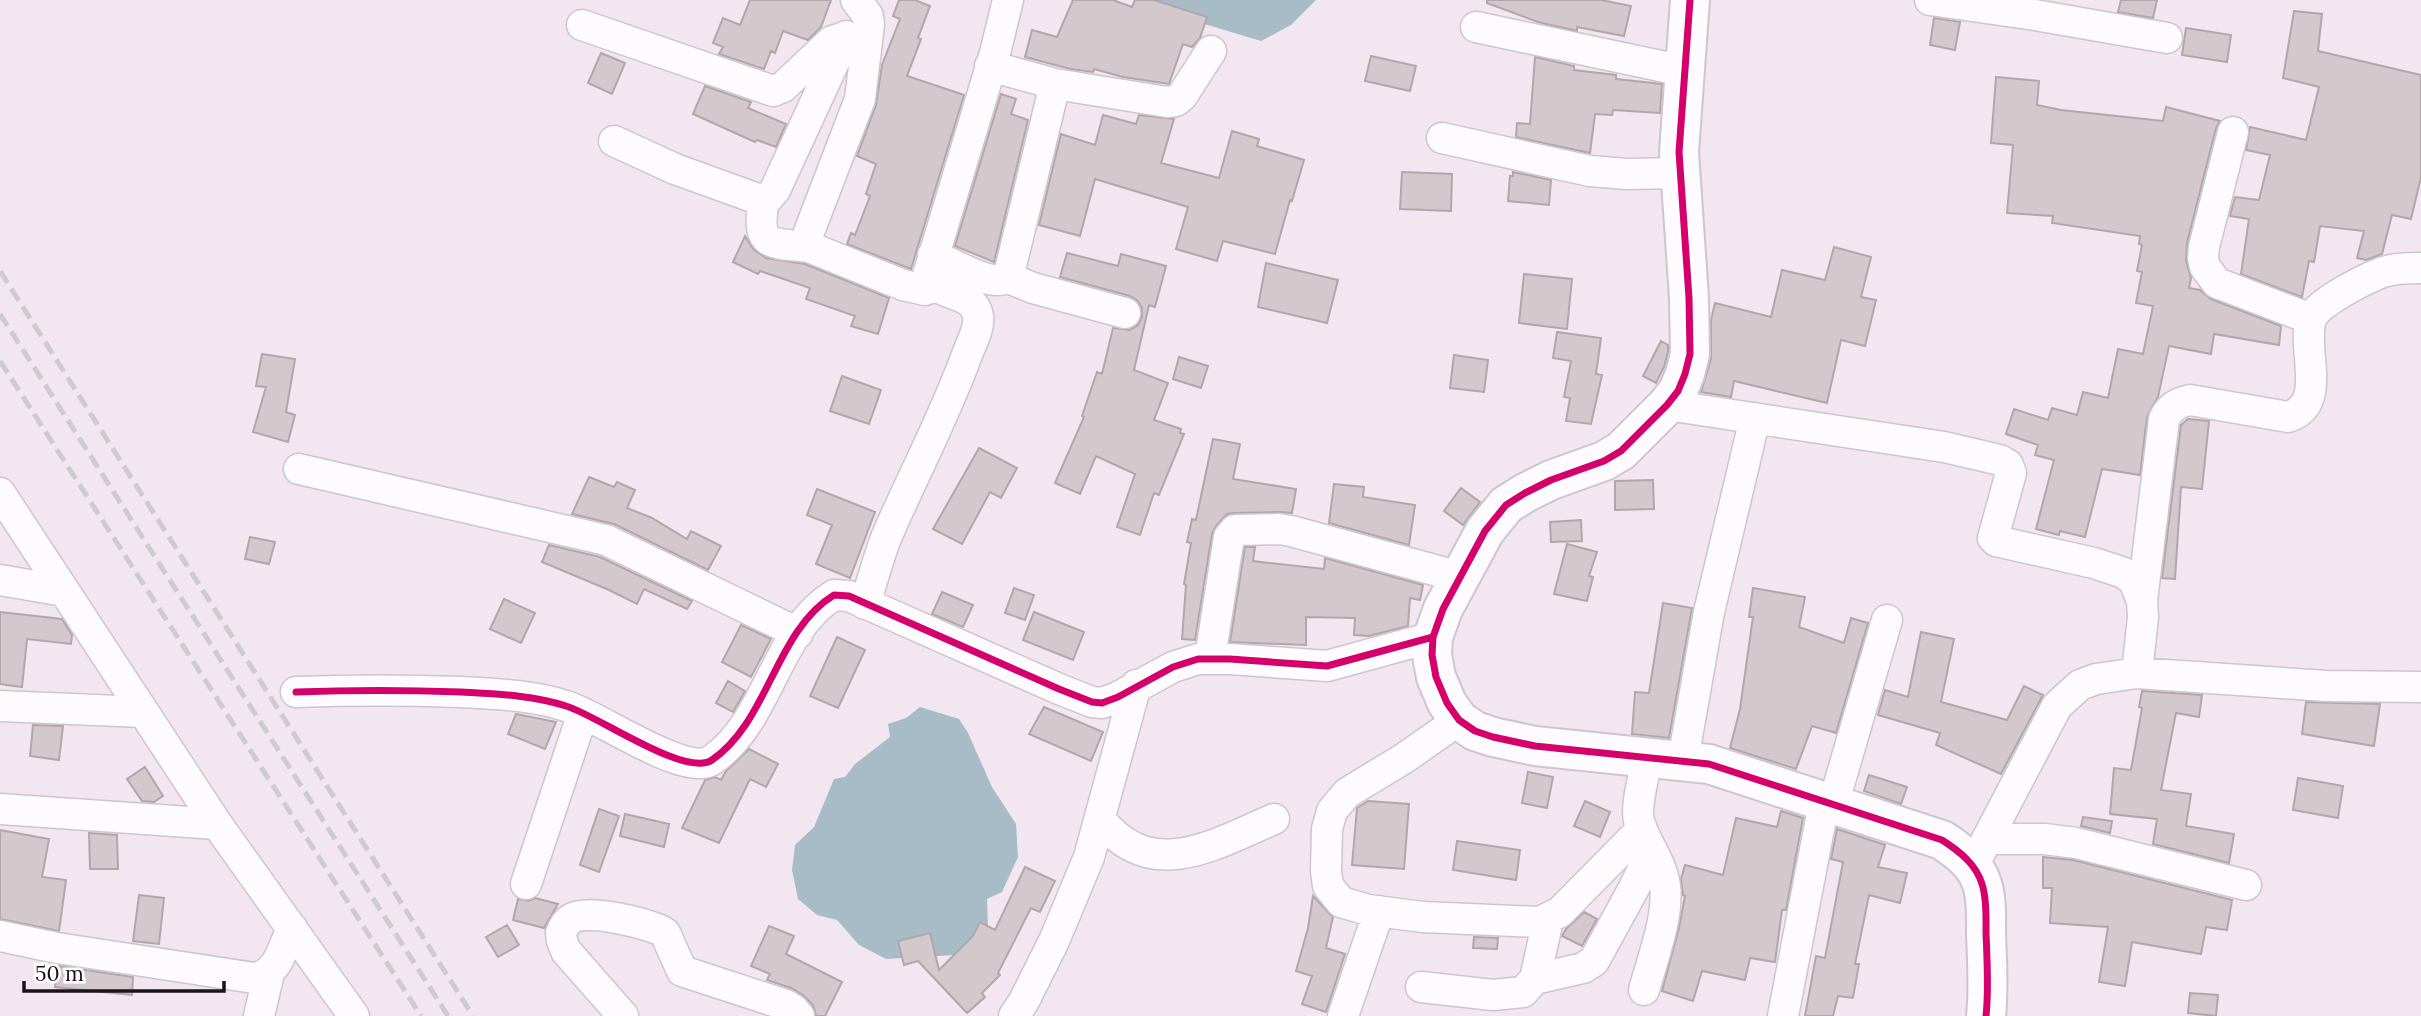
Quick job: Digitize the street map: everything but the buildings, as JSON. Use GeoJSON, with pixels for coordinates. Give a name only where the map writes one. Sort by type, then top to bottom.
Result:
{"type":"FeatureCollection","features":[{"type":"Feature","properties":{"kind":"street"},"geometry":{"type":"LineString","coordinates":[[856,0],[868,16],[775,190],[764,199],[761,227],[763,236],[780,244],[809,247],[916,289],[925,290],[936,286]]}},
{"type":"Feature","properties":{"kind":"street"},"geometry":{"type":"LineString","coordinates":[[865,604],[886,539],[954,390],[979,319],[975,307],[968,300],[936,286],[928,275],[1008,0]]}},
{"type":"Feature","properties":{"kind":"street"},"geometry":{"type":"LineString","coordinates":[[1690,0],[1680,126],[1690,354],[1678,391],[1621,451],[1604,461],[1551,480],[1506,505],[1485,531],[1443,610],[1433,637],[1432,655],[1436,677],[1447,704],[1459,720],[1475,731],[1493,737],[1535,746],[1665,759],[1727,769],[1942,840],[1961,852],[1980,853],[2045,839],[2076,843],[2246,885]]}},
{"type":"Feature","properties":{"kind":"street"},"geometry":{"type":"LineString","coordinates":[[1930,0],[2167,38]]}},
{"type":"Feature","properties":{"kind":"street"},"geometry":{"type":"LineString","coordinates":[[582,25],[773,91],[783,87],[832,41],[858,37]]}},
{"type":"Feature","properties":{"kind":"street"},"geometry":{"type":"LineString","coordinates":[[1476,27],[1684,71]]}},
{"type":"Feature","properties":{"kind":"street"},"geometry":{"type":"LineString","coordinates":[[809,247],[809,232],[860,99],[858,37]]}},
{"type":"Feature","properties":{"kind":"street"},"geometry":{"type":"LineString","coordinates":[[990,66],[1055,84],[1167,102],[1176,101],[1186,91],[1211,51]]}},
{"type":"Feature","properties":{"kind":"street"},"geometry":{"type":"LineString","coordinates":[[933,255],[988,280],[1001,280],[1006,277],[1010,270],[1055,84]]}},
{"type":"Feature","properties":{"kind":"street"},"geometry":{"type":"LineString","coordinates":[[2233,132],[2204,247],[2205,267],[2217,283],[2311,319]]}},
{"type":"Feature","properties":{"kind":"street"},"geometry":{"type":"LineString","coordinates":[[1442,138],[1590,171],[1627,174],[1681,173]]}},
{"type":"Feature","properties":{"kind":"street"},"geometry":{"type":"LineString","coordinates":[[614,141],[675,169],[764,199]]}},
{"type":"Feature","properties":{"kind":"street"},"geometry":{"type":"LineString","coordinates":[[2137,673],[2143,617],[2142,601],[2164,419],[2170,408],[2190,400],[2288,416],[2300,413],[2307,405],[2310,392],[2309,337],[2311,319],[2318,308],[2381,273],[2421,268]]}},
{"type":"Feature","properties":{"kind":"street"},"geometry":{"type":"LineString","coordinates":[[1006,277],[1033,288],[1125,313]]}},
{"type":"Feature","properties":{"kind":"street"},"geometry":{"type":"LineString","coordinates":[[1667,405],[1944,447],[2000,460],[2008,465],[2011,473],[1993,538],[1996,541],[2094,563],[2124,573],[2134,581],[2142,601]]}},
{"type":"Feature","properties":{"kind":"street"},"geometry":{"type":"LineString","coordinates":[[1644,990],[1664,913],[1665,895],[1661,869],[1647,839],[1638,810],[1665,759],[1709,612],[1755,418]]}},
{"type":"Feature","properties":{"kind":"street"},"geometry":{"type":"LineString","coordinates":[[299,469],[606,540],[798,633]]}},
{"type":"Feature","properties":{"kind":"street"},"geometry":{"type":"LineString","coordinates":[[0,493],[217,824],[355,1016]]}},
{"type":"Feature","properties":{"kind":"street"},"geometry":{"type":"LineString","coordinates":[[1210,658],[1229,537],[1235,530],[1291,531],[1460,577]]}},
{"type":"Feature","properties":{"kind":"street"},"geometry":{"type":"LineString","coordinates":[[0,580],[64,591]]}},
{"type":"Feature","properties":{"kind":"street"},"geometry":{"type":"LineString","coordinates":[[296,692],[415,691],[508,695],[569,706],[680,761],[702,765],[730,743],[745,725],[811,614],[834,595],[849,596],[1102,704],[1172,667],[1210,658],[1327,666],[1433,637]]}},
{"type":"Feature","properties":{"kind":"street"},"geometry":{"type":"LineString","coordinates":[[1783,1016],[1829,804],[1887,621]]}},
{"type":"Feature","properties":{"kind":"street"},"geometry":{"type":"LineString","coordinates":[[1986,1016],[1988,989],[1980,853],[2057,706],[2080,685],[2095,679],[2137,673],[2326,686],[2421,687]]}},
{"type":"Feature","properties":{"kind":"street"},"geometry":{"type":"LineString","coordinates":[[1014,1016],[1024,1002],[1089,857],[1136,685]]}},
{"type":"Feature","properties":{"kind":"street"},"geometry":{"type":"LineString","coordinates":[[0,706],[144,712]]}},
{"type":"Feature","properties":{"kind":"street"},"geometry":{"type":"LineString","coordinates":[[526,884],[583,713]]}},
{"type":"Feature","properties":{"kind":"street"},"geometry":{"type":"LineString","coordinates":[[1459,720],[1347,793],[1332,811],[1327,829],[1328,886],[1341,902],[1423,917],[1530,923],[1548,920],[1647,839]]}},
{"type":"Feature","properties":{"kind":"street"},"geometry":{"type":"LineString","coordinates":[[0,809],[217,824]]}},
{"type":"Feature","properties":{"kind":"street"},"geometry":{"type":"LineString","coordinates":[[1100,819],[1112,835],[1128,846],[1158,855],[1191,853],[1274,819]]}},
{"type":"Feature","properties":{"kind":"street"},"geometry":{"type":"LineString","coordinates":[[1535,979],[1583,968],[1594,961],[1628,901],[1647,839]]}},
{"type":"Feature","properties":{"kind":"street"},"geometry":{"type":"LineString","coordinates":[[1343,1016],[1379,911]]}},
{"type":"Feature","properties":{"kind":"street"},"geometry":{"type":"LineString","coordinates":[[622,1016],[566,951],[561,933],[571,918],[581,915],[608,917],[660,930],[664,933],[682,971],[786,1005],[799,1016]]}},
{"type":"Feature","properties":{"kind":"street"},"geometry":{"type":"LineString","coordinates":[[1421,987],[1493,995],[1523,992],[1535,979],[1548,920]]}},
{"type":"Feature","properties":{"kind":"street"},"geometry":{"type":"LineString","coordinates":[[259,1016],[269,973],[275,966],[292,928]]}},
{"type":"Feature","properties":{"kind":"street"},"geometry":{"type":"LineString","coordinates":[[0,936],[47,946],[254,978],[269,973]]}},
{"type":"Feature","properties":{"kind":"water"},"geometry":{"type":"Polygon","coordinates":[[[1146,0],[1316,0],[1291,25],[1261,41],[1151,8],[1146,0]]]}},
{"type":"Feature","properties":{"kind":"water"},"geometry":{"type":"Polygon","coordinates":[[[920,707],[959,719],[992,787],[1016,824],[1018,857],[1002,892],[987,899],[988,927],[955,955],[886,959],[859,945],[837,920],[817,915],[798,899],[792,870],[795,845],[814,827],[834,779],[845,777],[855,764],[890,737],[888,724],[906,718],[920,707]]]}},
{"type":"Feature","properties":{"kind":"railway"},"geometry":{"type":"LineString","coordinates":[[0,271],[473,1016]]}},
{"type":"Feature","properties":{"kind":"railway"},"geometry":{"type":"LineString","coordinates":[[0,314],[448,1016]]}},
{"type":"Feature","properties":{"kind":"railway"},"geometry":{"type":"LineString","coordinates":[[0,361],[421,1016]]}},
{"type":"Feature","properties":{"kind":"cycle path"},"geometry":{"type":"LineString","coordinates":[[1690,0],[1679,152],[1689,298],[1690,354],[1685,374],[1678,391],[1667,405],[1621,451],[1604,461],[1551,480],[1506,505],[1485,531],[1443,609],[1433,637],[1432,655],[1436,677],[1447,703],[1459,720],[1475,731],[1493,737],[1535,746],[1709,764],[1942,840],[1971,864],[1984,890],[1988,975],[1986,1016]]}},
{"type":"Feature","properties":{"kind":"cycle path"},"geometry":{"type":"LineString","coordinates":[[296,692],[440,691],[540,699],[580,712],[662,753],[699,763],[712,760],[731,743],[747,723],[798,630],[814,611],[834,595],[849,596],[1059,689],[1092,702],[1102,703],[1173,667],[1198,659],[1327,666],[1433,637]]}}]}
